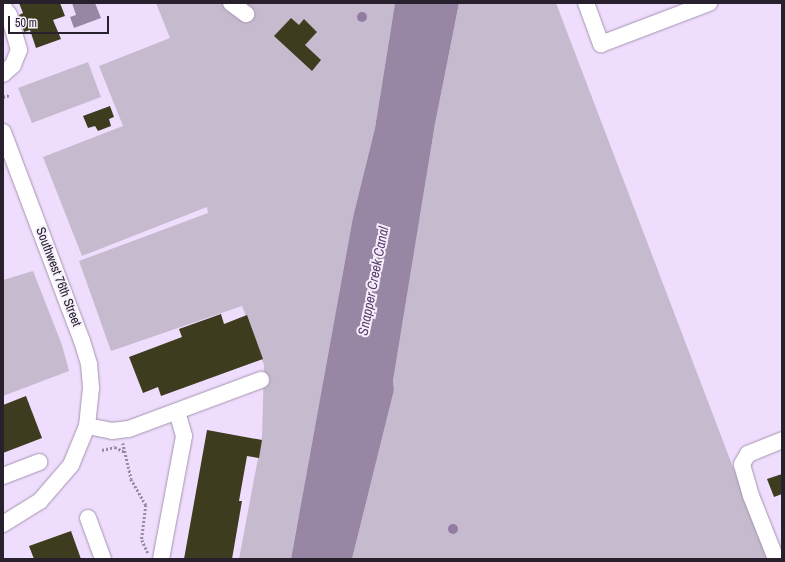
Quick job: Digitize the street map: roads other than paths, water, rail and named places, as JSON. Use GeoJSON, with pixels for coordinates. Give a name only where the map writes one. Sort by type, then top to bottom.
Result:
{"type":"FeatureCollection","features":[{"type":"Feature","properties":{"kind":"street"},"geometry":{"type":"LineString","coordinates":[[231,3],[246,14]]}},
{"type":"Feature","properties":{"kind":"street"},"geometry":{"type":"LineString","coordinates":[[586,3],[601,44],[709,3]]}},
{"type":"Feature","properties":{"kind":"street"},"geometry":{"type":"LineString","coordinates":[[3,7],[9,15],[19,50],[13,65],[3,74]]}},
{"type":"Feature","properties":{"kind":"street","name":"Southwest 76th Street"},"geometry":{"type":"LineString","coordinates":[[3,132],[85,348],[91,388],[87,426],[71,465],[52,490],[29,509],[3,524]]}},
{"type":"Feature","properties":{"kind":"street"},"geometry":{"type":"LineString","coordinates":[[87,426],[121,431],[177,412],[261,380]]}},
{"type":"Feature","properties":{"kind":"street"},"geometry":{"type":"LineString","coordinates":[[156,558],[184,436],[177,412]]}},
{"type":"Feature","properties":{"kind":"street"},"geometry":{"type":"LineString","coordinates":[[776,559],[745,479],[742,464],[746,456],[782,440]]}},
{"type":"Feature","properties":{"kind":"street"},"geometry":{"type":"LineString","coordinates":[[3,476],[39,462]]}},
{"type":"Feature","properties":{"kind":"street"},"geometry":{"type":"LineString","coordinates":[[88,518],[103,559]]}},
{"type":"Feature","properties":{"kind":"water"},"geometry":{"type":"Polygon","coordinates":[[[72,3],[95,3],[101,18],[74,28],[70,17],[76,15],[72,3]]]}},
{"type":"Feature","properties":{"kind":"water","name":"Snapper Creek Canal"},"geometry":{"type":"Polygon","coordinates":[[[395,3],[459,3],[435,124],[393,381],[394,390],[352,559],[291,559],[353,217],[375,128],[395,3]]]}}]}
